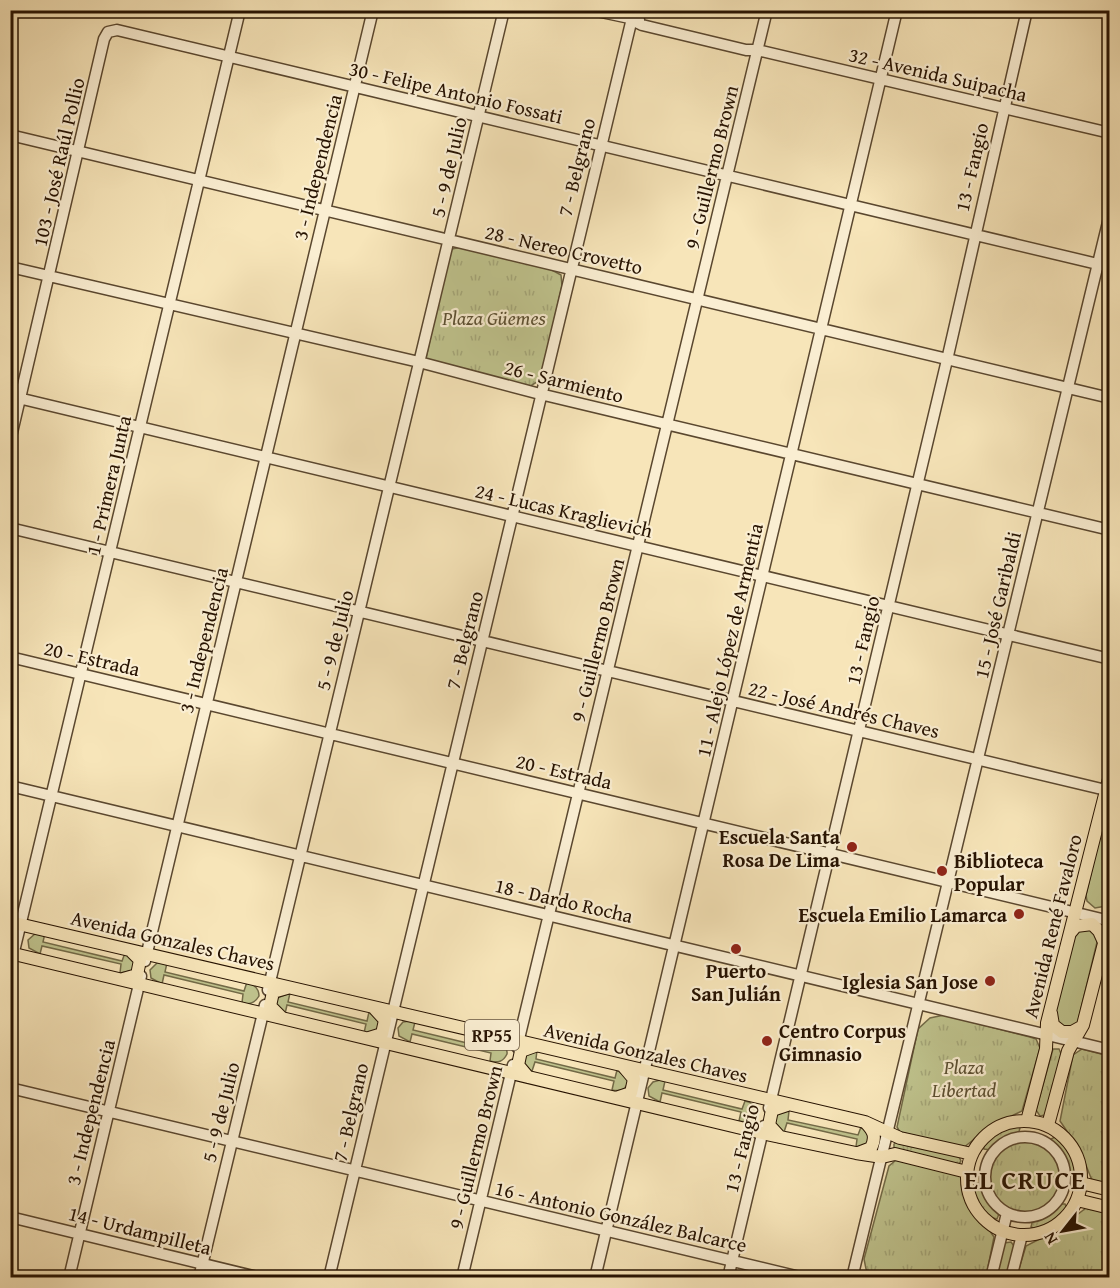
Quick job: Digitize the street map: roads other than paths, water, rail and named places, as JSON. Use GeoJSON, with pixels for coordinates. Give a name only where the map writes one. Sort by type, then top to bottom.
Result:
{"type":"FeatureCollection","features":[{"type":"Feature","properties":{"kind":"main road","name":"Avenida René Favaloro"},"geometry":{"type":"LineString","coordinates":[[1027,1121],[1046,1048],[1045,1034],[1110,775]]}},
{"type":"Feature","properties":{"kind":"main road"},"geometry":{"type":"LineString","coordinates":[[1048,1125],[1072,1041],[1083,1025],[1110,920]]}},
{"type":"Feature","properties":{"kind":"main road","name":"Avenida Gonzales Chaves"},"geometry":{"type":"LineString","coordinates":[[16,923],[864,1122],[900,1138],[972,1154]]}},
{"type":"Feature","properties":{"kind":"main road"},"geometry":{"type":"LineString","coordinates":[[1071,932],[1076,926],[1092,924],[1099,931],[1104,942]]}},
{"type":"Feature","properties":{"kind":"main road"},"geometry":{"type":"LineString","coordinates":[[122,980],[137,975],[140,967],[140,960],[130,950]]}},
{"type":"Feature","properties":{"kind":"main road","name":"RP55"},"geometry":{"type":"LineString","coordinates":[[12,953],[762,1133],[856,1153],[882,1157],[895,1154],[967,1172]]}},
{"type":"Feature","properties":{"kind":"main road"},"geometry":{"type":"LineString","coordinates":[[282,1018],[270,1006],[270,999],[273,992],[289,988]]}},
{"type":"Feature","properties":{"kind":"main road"},"geometry":{"type":"LineString","coordinates":[[367,1039],[382,1034],[385,1026],[385,1020],[374,1008]]}},
{"type":"Feature","properties":{"kind":"main road"},"geometry":{"type":"LineString","coordinates":[[1051,1013],[1053,1025],[1062,1032],[1072,1032],[1083,1025]]}},
{"type":"Feature","properties":{"kind":"main road"},"geometry":{"type":"LineString","coordinates":[[528,1077],[518,1065],[518,1058],[520,1051],[536,1046]]}},
{"type":"Feature","properties":{"kind":"main road"},"geometry":{"type":"LineString","coordinates":[[615,1098],[631,1093],[634,1086],[634,1078],[623,1066]]}},
{"type":"Feature","properties":{"kind":"main road"},"geometry":{"type":"LineString","coordinates":[[780,1137],[769,1125],[769,1118],[772,1110],[788,1105]]}},
{"type":"Feature","properties":{"kind":"main road"},"geometry":{"type":"LineString","coordinates":[[1027,1121],[1048,1125],[1063,1136],[1076,1153],[1081,1183],[1077,1200],[1071,1211],[1054,1227],[1043,1232],[1022,1235],[1002,1230],[987,1221],[975,1207],[968,1190],[967,1172],[972,1154],[978,1144],[995,1128],[1007,1123],[1027,1121]]}},
{"type":"Feature","properties":{"kind":"main road"},"geometry":{"type":"LineString","coordinates":[[856,1153],[872,1148],[875,1141],[874,1133],[864,1122]]}},
{"type":"Feature","properties":{"kind":"main road"},"geometry":{"type":"LineString","coordinates":[[1081,1183],[1110,1190]]}},
{"type":"Feature","properties":{"kind":"main road"},"geometry":{"type":"LineString","coordinates":[[1077,1200],[1110,1208]]}},
{"type":"Feature","properties":{"kind":"street","name":"1 - Primera Junta"},"geometry":{"type":"LineString","coordinates":[[10,968],[16,923],[52,796],[240,10]]}},
{"type":"Feature","properties":{"kind":"street","name":"3 - Independencia"},"geometry":{"type":"LineString","coordinates":[[69,1278],[373,10]]}},
{"type":"Feature","properties":{"kind":"street","name":"5 - 9 de Julio"},"geometry":{"type":"LineString","coordinates":[[199,1278],[504,10]]}},
{"type":"Feature","properties":{"kind":"street","name":"32 - Avenida Suipacha"},"geometry":{"type":"LineString","coordinates":[[592,10],[633,15],[653,28],[758,50],[1110,133]]}},
{"type":"Feature","properties":{"kind":"street","name":"9 - Guillermo Brown"},"geometry":{"type":"LineString","coordinates":[[462,1278],[767,10]]}},
{"type":"Feature","properties":{"kind":"street","name":"11 - Alejo López de Armentia"},"geometry":{"type":"LineString","coordinates":[[595,1278],[897,10]]}},
{"type":"Feature","properties":{"kind":"street","name":"13 - Fangio"},"geometry":{"type":"LineString","coordinates":[[728,1278],[918,484],[1027,10]]}},
{"type":"Feature","properties":{"kind":"street","name":"7 - Belgrano"},"geometry":{"type":"LineString","coordinates":[[329,1278],[452,763],[484,640],[570,269],[633,15]]}},
{"type":"Feature","properties":{"kind":"street","name":"30 - Felipe Antonio Fossati"},"geometry":{"type":"LineString","coordinates":[[108,32],[117,30],[229,56],[1110,267]]}},
{"type":"Feature","properties":{"kind":"street","name":"103 - José Raúl Pollio"},"geometry":{"type":"LineString","coordinates":[[10,441],[15,397],[50,277],[104,39],[108,32]]}},
{"type":"Feature","properties":{"kind":"street","name":"28 - Nereo Crovetto"},"geometry":{"type":"LineString","coordinates":[[10,135],[1110,398]]}},
{"type":"Feature","properties":{"kind":"street","name":"15 - José Garibaldi"},"geometry":{"type":"LineString","coordinates":[[852,1278],[882,1157],[886,1130],[979,760],[1110,214]]}},
{"type":"Feature","properties":{"kind":"street","name":"26 - Sarmiento"},"geometry":{"type":"LineString","coordinates":[[10,267],[419,362],[540,394],[1110,530]]}},
{"type":"Feature","properties":{"kind":"street","name":"24 - Lucas Kraglievich"},"geometry":{"type":"LineString","coordinates":[[15,397],[1110,659]]}},
{"type":"Feature","properties":{"kind":"street","name":"22 - José Andrés Chaves"},"geometry":{"type":"LineString","coordinates":[[10,528],[1108,790]]}},
{"type":"Feature","properties":{"kind":"street","name":"20 - Estrada"},"geometry":{"type":"LineString","coordinates":[[10,657],[1076,914],[1110,920]]}},
{"type":"Feature","properties":{"kind":"street","name":"18 - Dardo Rocha"},"geometry":{"type":"LineString","coordinates":[[10,786],[1110,1050]]}},
{"type":"Feature","properties":{"kind":"street","name":"16 - Antonio González Balcarce"},"geometry":{"type":"LineString","coordinates":[[10,1088],[804,1278]]}},
{"type":"Feature","properties":{"kind":"street"},"geometry":{"type":"LineString","coordinates":[[1042,1142],[1048,1125]]}},
{"type":"Feature","properties":{"kind":"street"},"geometry":{"type":"LineString","coordinates":[[1030,1137],[1042,1142],[1056,1153],[1062,1163],[1064,1174],[1060,1195],[1052,1206],[1042,1213],[1020,1217],[1007,1213],[996,1205],[986,1186],[985,1176],[989,1158],[1009,1140],[1030,1137]]}},
{"type":"Feature","properties":{"kind":"street","name":"Avenida Gonzales Chaves"},"geometry":{"type":"LineString","coordinates":[[972,1154],[989,1158]]}},
{"type":"Feature","properties":{"kind":"street"},"geometry":{"type":"LineString","coordinates":[[1060,1195],[1077,1200]]}},
{"type":"Feature","properties":{"kind":"street"},"geometry":{"type":"LineString","coordinates":[[991,1278],[1007,1213]]}},
{"type":"Feature","properties":{"kind":"street","name":"14 - Urdampilleta"},"geometry":{"type":"LineString","coordinates":[[10,1217],[261,1278]]}},
{"type":"Feature","properties":{"kind":"street"},"geometry":{"type":"LineString","coordinates":[[1011,1278],[1022,1235]]}},
{"type":"Feature","properties":{"kind":"place","name":"Escuela Santa Rosa De Lima"},"geometry":{"type":"Point","coordinates":[852,847]}},
{"type":"Feature","properties":{"kind":"place","name":"Biblioteca Popular"},"geometry":{"type":"Point","coordinates":[942,871]}},
{"type":"Feature","properties":{"kind":"place","name":"Escuela Emilio Lamarca"},"geometry":{"type":"Point","coordinates":[1019,914]}},
{"type":"Feature","properties":{"kind":"place","name":"Puerto San Julián"},"geometry":{"type":"Point","coordinates":[736,949]}},
{"type":"Feature","properties":{"kind":"place","name":"Iglesia San Jose"},"geometry":{"type":"Point","coordinates":[990,981]}},
{"type":"Feature","properties":{"kind":"place","name":"Centro Corpus Gimnasio"},"geometry":{"type":"Point","coordinates":[767,1041]}},
{"type":"Feature","properties":{"kind":"district","name":"EL CRUCE"},"geometry":{"type":"Point","coordinates":[1025,1179]}},
{"type":"Feature","properties":{"kind":"park label","name":"Plaza Güemes"},"geometry":{"type":"Point","coordinates":[494,317]}},
{"type":"Feature","properties":{"kind":"park label","name":"Plaza Libertad"},"geometry":{"type":"Point","coordinates":[964,1078]}}]}
